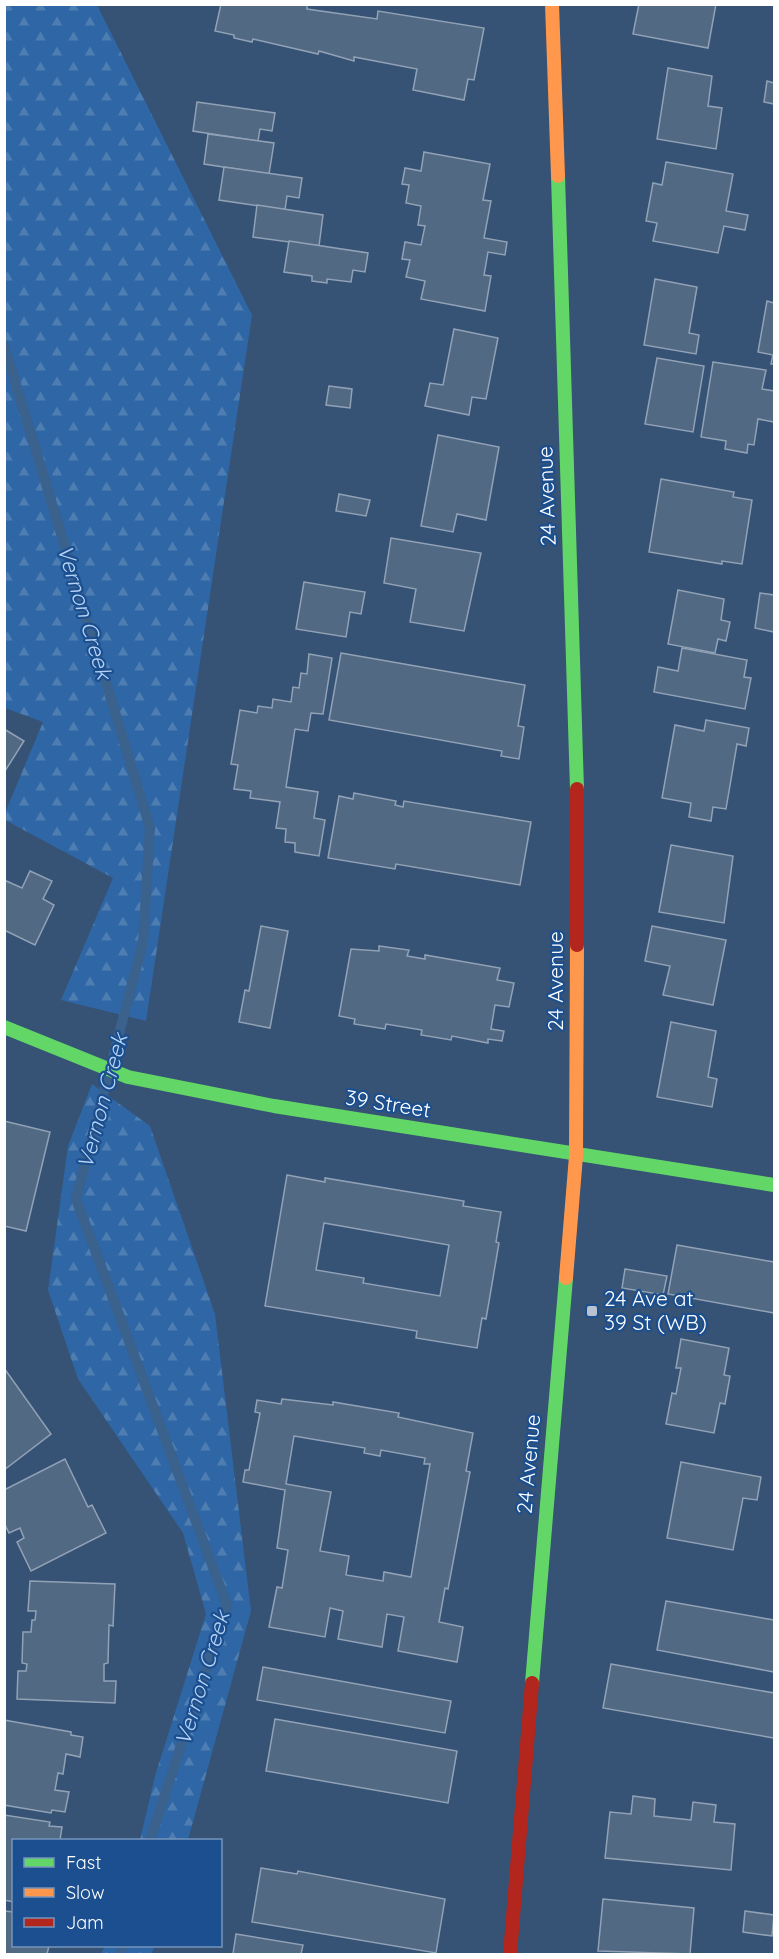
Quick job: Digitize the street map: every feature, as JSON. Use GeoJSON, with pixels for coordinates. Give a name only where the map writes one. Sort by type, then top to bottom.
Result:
{"type":"FeatureCollection","features":[{"type":"Feature","properties":{"kind":"street","name":"24 Avenue"},"geometry":{"type":"LineString","coordinates":[[510,1954],[576,1156],[578,806],[552,4]]}},
{"type":"Feature","properties":{"kind":"street","name":"39 Street"},"geometry":{"type":"LineString","coordinates":[[4,1027],[129,1077],[274,1106],[576,1156],[774,1185]]}},
{"type":"Feature","properties":{"kind":"green space"},"geometry":{"type":"Polygon","coordinates":[[[4,5],[97,5],[252,315],[146,1021],[61,1000],[113,878],[5,820],[5,813],[43,722],[5,708],[4,5]]]}},
{"type":"Feature","properties":{"kind":"green space"},"geometry":{"type":"Polygon","coordinates":[[[92,1084],[150,1126],[215,1314],[251,1611],[188,1839],[140,1839],[155,1776],[206,1614],[183,1533],[78,1379],[48,1290],[68,1146],[92,1084]]]}},
{"type":"Feature","properties":{"kind":"green space"},"geometry":{"type":"Polygon","coordinates":[[[104,1947],[154,1947],[151,1954],[101,1954],[104,1947]]]}},
{"type":"Feature","properties":{"kind":"building"},"geometry":{"type":"Polygon","coordinates":[[[221,4],[304,4],[307,5],[307,9],[377,19],[378,11],[484,28],[474,80],[468,79],[464,100],[413,90],[417,69],[354,57],[354,61],[319,51],[318,54],[253,39],[252,42],[234,38],[234,35],[215,31],[221,4]]]}},
{"type":"Feature","properties":{"kind":"building"},"geometry":{"type":"Polygon","coordinates":[[[639,4],[716,4],[708,48],[633,34],[639,4]]]}},
{"type":"Feature","properties":{"kind":"building"},"geometry":{"type":"Polygon","coordinates":[[[668,68],[712,76],[708,106],[722,108],[716,149],[657,139],[668,68]]]}},
{"type":"Feature","properties":{"kind":"building"},"geometry":{"type":"Polygon","coordinates":[[[767,81],[774,83],[774,104],[764,102],[767,81]]]}},
{"type":"Feature","properties":{"kind":"building"},"geometry":{"type":"Polygon","coordinates":[[[197,102],[275,113],[272,131],[260,129],[258,141],[193,131],[197,102]]]}},
{"type":"Feature","properties":{"kind":"building"},"geometry":{"type":"Polygon","coordinates":[[[208,134],[274,143],[269,174],[204,164],[208,134]]]}},
{"type":"Feature","properties":{"kind":"building"},"geometry":{"type":"Polygon","coordinates":[[[424,152],[490,164],[483,200],[491,201],[484,238],[507,242],[505,255],[488,252],[484,275],[491,276],[485,311],[421,299],[425,281],[406,277],[410,260],[402,259],[405,242],[421,245],[425,226],[418,225],[421,206],[406,203],[409,185],[402,184],[405,168],[421,171],[424,152]]]}},
{"type":"Feature","properties":{"kind":"building"},"geometry":{"type":"Polygon","coordinates":[[[666,162],[733,174],[726,211],[748,215],[745,230],[724,226],[718,253],[653,241],[657,223],[646,221],[653,183],[662,185],[666,162]]]}},
{"type":"Feature","properties":{"kind":"building"},"geometry":{"type":"Polygon","coordinates":[[[224,167],[302,178],[299,198],[287,196],[285,210],[219,200],[224,167]]]}},
{"type":"Feature","properties":{"kind":"building"},"geometry":{"type":"Polygon","coordinates":[[[257,205],[323,215],[319,246],[253,237],[257,205]]]}},
{"type":"Feature","properties":{"kind":"building"},"geometry":{"type":"Polygon","coordinates":[[[289,241],[368,253],[365,272],[353,270],[351,282],[327,279],[327,283],[312,281],[312,276],[284,272],[289,241]]]}},
{"type":"Feature","properties":{"kind":"building"},"geometry":{"type":"Polygon","coordinates":[[[655,279],[697,287],[689,333],[699,335],[696,354],[644,345],[655,279]]]}},
{"type":"Feature","properties":{"kind":"building"},"geometry":{"type":"Polygon","coordinates":[[[767,301],[774,303],[774,364],[771,364],[773,355],[758,352],[767,301]]]}},
{"type":"Feature","properties":{"kind":"building"},"geometry":{"type":"Polygon","coordinates":[[[454,329],[498,338],[486,399],[472,397],[469,415],[425,406],[430,383],[443,385],[454,329]]]}},
{"type":"Feature","properties":{"kind":"building"},"geometry":{"type":"Polygon","coordinates":[[[657,358],[704,366],[693,432],[645,424],[657,358]]]}},
{"type":"Feature","properties":{"kind":"building"},"geometry":{"type":"Polygon","coordinates":[[[713,362],[766,370],[762,389],[774,391],[774,422],[758,419],[754,445],[748,444],[747,453],[725,449],[726,441],[701,437],[713,362]]]}},
{"type":"Feature","properties":{"kind":"building"},"geometry":{"type":"Polygon","coordinates":[[[329,386],[352,389],[350,408],[326,405],[329,386]]]}},
{"type":"Feature","properties":{"kind":"building"},"geometry":{"type":"Polygon","coordinates":[[[438,435],[499,447],[486,520],[457,514],[453,532],[421,526],[438,435]]]}},
{"type":"Feature","properties":{"kind":"building"},"geometry":{"type":"Polygon","coordinates":[[[661,479],[734,492],[733,497],[752,500],[742,564],[722,561],[722,564],[649,552],[661,479]]]}},
{"type":"Feature","properties":{"kind":"building"},"geometry":{"type":"Polygon","coordinates":[[[339,494],[370,500],[366,516],[336,511],[339,494]]]}},
{"type":"Feature","properties":{"kind":"building"},"geometry":{"type":"Polygon","coordinates":[[[391,538],[481,553],[464,631],[410,622],[416,589],[384,583],[391,538]]]}},
{"type":"Feature","properties":{"kind":"building"},"geometry":{"type":"Polygon","coordinates":[[[304,582],[365,592],[361,614],[350,612],[346,637],[296,629],[304,582]]]}},
{"type":"Feature","properties":{"kind":"building"},"geometry":{"type":"Polygon","coordinates":[[[678,590],[724,599],[721,620],[730,622],[726,641],[718,639],[715,653],[668,644],[678,590]]]}},
{"type":"Feature","properties":{"kind":"building"},"geometry":{"type":"Polygon","coordinates":[[[760,593],[774,595],[774,632],[755,628],[760,593]]]}},
{"type":"Feature","properties":{"kind":"building"},"geometry":{"type":"Polygon","coordinates":[[[682,648],[747,660],[744,677],[751,678],[745,709],[654,692],[658,667],[678,671],[682,648]]]}},
{"type":"Feature","properties":{"kind":"building"},"geometry":{"type":"Polygon","coordinates":[[[341,653],[525,685],[518,726],[524,727],[519,759],[501,756],[502,751],[329,720],[341,653]]]}},
{"type":"Feature","properties":{"kind":"building"},"geometry":{"type":"Polygon","coordinates":[[[309,654],[332,658],[323,714],[311,713],[308,731],[295,729],[286,787],[318,792],[314,818],[325,820],[319,856],[295,852],[295,843],[285,842],[286,829],[276,828],[280,802],[250,798],[251,791],[234,789],[238,765],[231,764],[240,710],[257,713],[258,706],[272,708],[273,699],[291,702],[293,687],[299,688],[301,673],[307,674],[309,654]]]}},
{"type":"Feature","properties":{"kind":"building"},"geometry":{"type":"Polygon","coordinates":[[[706,720],[749,728],[746,746],[737,744],[726,809],[713,807],[711,821],[689,817],[691,803],[662,798],[675,725],[704,731],[706,720]]]}},
{"type":"Feature","properties":{"kind":"building"},"geometry":{"type":"Polygon","coordinates":[[[4,729],[24,741],[5,771],[4,770],[4,729]]]}},
{"type":"Feature","properties":{"kind":"building"},"geometry":{"type":"Polygon","coordinates":[[[354,793],[396,801],[395,805],[403,807],[404,801],[531,822],[520,885],[396,864],[395,869],[328,858],[339,796],[353,799],[354,793]]]}},
{"type":"Feature","properties":{"kind":"building"},"geometry":{"type":"Polygon","coordinates":[[[671,845],[733,856],[724,923],[659,912],[671,845]]]}},
{"type":"Feature","properties":{"kind":"building"},"geometry":{"type":"Polygon","coordinates":[[[30,871],[52,881],[43,899],[54,905],[35,945],[4,930],[4,880],[22,888],[30,871]]]}},
{"type":"Feature","properties":{"kind":"building"},"geometry":{"type":"Polygon","coordinates":[[[261,926],[288,931],[270,1028],[239,1022],[245,990],[249,991],[261,926]]]}},
{"type":"Feature","properties":{"kind":"building"},"geometry":{"type":"Polygon","coordinates":[[[652,926],[726,940],[713,1005],[663,995],[670,966],[645,961],[652,926]]]}},
{"type":"Feature","properties":{"kind":"building"},"geometry":{"type":"Polygon","coordinates":[[[379,946],[409,950],[407,956],[425,959],[425,955],[500,968],[497,980],[514,983],[509,1007],[495,1005],[491,1029],[504,1031],[502,1041],[488,1039],[488,1043],[452,1036],[451,1040],[421,1035],[422,1030],[386,1024],[385,1029],[354,1024],[355,1019],[339,1016],[351,949],[379,951],[379,946]]]}},
{"type":"Feature","properties":{"kind":"building"},"geometry":{"type":"Polygon","coordinates":[[[671,1022],[716,1031],[708,1077],[717,1079],[712,1107],[657,1097],[671,1022]]]}},
{"type":"Feature","properties":{"kind":"building"},"geometry":{"type":"Polygon","coordinates":[[[4,1121],[50,1132],[26,1231],[4,1226],[4,1121]]]}},
{"type":"Feature","properties":{"kind":"building"},"geometry":{"type":"Polygon","coordinates":[[[287,1175],[325,1182],[325,1178],[464,1201],[463,1206],[501,1212],[496,1242],[499,1243],[486,1319],[482,1318],[477,1348],[416,1338],[417,1331],[265,1306],[287,1175]],[[324,1223],[316,1270],[364,1278],[363,1283],[440,1296],[449,1245],[324,1223]]]}},
{"type":"Feature","properties":{"kind":"building"},"geometry":{"type":"Polygon","coordinates":[[[677,1245],[774,1262],[774,1313],[668,1294],[677,1245]]]}},
{"type":"Feature","properties":{"kind":"building"},"geometry":{"type":"Polygon","coordinates":[[[625,1269],[667,1276],[663,1295],[622,1288],[625,1269]]]}},
{"type":"Feature","properties":{"kind":"building"},"geometry":{"type":"Polygon","coordinates":[[[681,1339],[729,1348],[724,1375],[730,1376],[725,1404],[720,1403],[714,1433],[666,1424],[672,1393],[676,1394],[681,1368],[676,1368],[681,1339]]]}},
{"type":"Feature","properties":{"kind":"building"},"geometry":{"type":"Polygon","coordinates":[[[4,1368],[51,1434],[4,1470],[4,1368]]]}},
{"type":"Feature","properties":{"kind":"building"},"geometry":{"type":"Polygon","coordinates":[[[282,1399],[333,1405],[333,1402],[399,1413],[398,1417],[473,1433],[466,1471],[470,1472],[448,1589],[445,1588],[439,1622],[463,1627],[457,1662],[398,1651],[404,1617],[387,1614],[382,1647],[338,1639],[343,1611],[330,1608],[325,1637],[269,1627],[277,1587],[282,1588],[288,1550],[277,1548],[285,1490],[243,1482],[245,1470],[249,1470],[260,1413],[255,1412],[257,1400],[281,1404],[282,1399]],[[294,1436],[286,1484],[331,1492],[320,1551],[349,1556],[346,1575],[383,1581],[384,1572],[411,1577],[430,1464],[424,1464],[425,1458],[381,1450],[380,1456],[364,1453],[365,1448],[294,1436]]]}},
{"type":"Feature","properties":{"kind":"building"},"geometry":{"type":"Polygon","coordinates":[[[65,1459],[88,1507],[92,1505],[106,1533],[31,1571],[17,1542],[24,1538],[20,1528],[9,1533],[4,1523],[4,1490],[65,1459]]]}},
{"type":"Feature","properties":{"kind":"building"},"geometry":{"type":"Polygon","coordinates":[[[681,1462],[761,1477],[757,1500],[743,1498],[733,1550],[667,1538],[681,1462]]]}},
{"type":"Feature","properties":{"kind":"building"},"geometry":{"type":"Polygon","coordinates":[[[30,1581],[115,1584],[113,1626],[109,1625],[108,1663],[104,1664],[104,1681],[116,1681],[115,1703],[17,1699],[18,1671],[26,1671],[27,1664],[22,1663],[23,1632],[31,1632],[32,1620],[35,1620],[36,1611],[28,1611],[30,1581]]]}},
{"type":"Feature","properties":{"kind":"building"},"geometry":{"type":"Polygon","coordinates":[[[666,1601],[774,1620],[774,1672],[657,1650],[666,1601]]]}},
{"type":"Feature","properties":{"kind":"building"},"geometry":{"type":"Polygon","coordinates":[[[611,1664],[774,1693],[774,1738],[603,1708],[611,1664]]]}},
{"type":"Feature","properties":{"kind":"building"},"geometry":{"type":"Polygon","coordinates":[[[263,1667],[451,1701],[445,1733],[257,1700],[263,1667]]]}},
{"type":"Feature","properties":{"kind":"building"},"geometry":{"type":"Polygon","coordinates":[[[275,1719],[457,1751],[448,1803],[266,1771],[275,1719]]]}},
{"type":"Feature","properties":{"kind":"building"},"geometry":{"type":"Polygon","coordinates":[[[4,1720],[71,1732],[71,1735],[83,1737],[80,1757],[66,1754],[63,1774],[58,1773],[55,1790],[69,1792],[65,1812],[52,1810],[51,1813],[4,1805],[4,1720]]]}},
{"type":"Feature","properties":{"kind":"building"},"geometry":{"type":"Polygon","coordinates":[[[633,1796],[655,1799],[654,1816],[691,1820],[693,1802],[716,1805],[714,1822],[735,1824],[731,1870],[605,1858],[610,1812],[631,1814],[633,1796]]]}},
{"type":"Feature","properties":{"kind":"building"},"geometry":{"type":"Polygon","coordinates":[[[4,1815],[50,1822],[49,1826],[62,1827],[60,1839],[12,1839],[12,1902],[4,1900],[4,1815]]]}},
{"type":"Feature","properties":{"kind":"building"},"geometry":{"type":"Polygon","coordinates":[[[261,1868],[297,1874],[298,1871],[445,1899],[436,1953],[252,1922],[261,1868]]]}},
{"type":"Feature","properties":{"kind":"building"},"geometry":{"type":"Polygon","coordinates":[[[603,1899],[694,1908],[690,1954],[598,1951],[603,1899]]]}},
{"type":"Feature","properties":{"kind":"building"},"geometry":{"type":"Polygon","coordinates":[[[4,1911],[12,1912],[12,1947],[49,1947],[47,1954],[4,1954],[4,1911]]]}},
{"type":"Feature","properties":{"kind":"building"},"geometry":{"type":"Polygon","coordinates":[[[745,1911],[774,1915],[772,1936],[743,1932],[745,1911]]]}},
{"type":"Feature","properties":{"kind":"building"},"geometry":{"type":"Polygon","coordinates":[[[236,1934],[303,1945],[301,1954],[233,1954],[236,1934]]]}},
{"type":"Feature","properties":{"kind":"waterway","name":"Vernon Creek"},"geometry":{"type":"LineString","coordinates":[[4,345],[150,828],[143,942],[76,1199],[227,1605],[150,1839]]}},
{"type":"Feature","properties":{"kind":"waterway","name":"Vernon Creek"},"geometry":{"type":"LineString","coordinates":[[120,1954],[123,1947]]}},
{"type":"Feature","properties":{"kind":"traffic: fast"},"geometry":{"type":"LineString","coordinates":[[558,176],[577,789]]}},
{"type":"Feature","properties":{"kind":"traffic: fast"},"geometry":{"type":"LineString","coordinates":[[4,1027],[128,1077],[274,1106],[774,1185]]}},
{"type":"Feature","properties":{"kind":"traffic: fast"},"geometry":{"type":"LineString","coordinates":[[532,1683],[566,1278]]}},
{"type":"Feature","properties":{"kind":"traffic: slow"},"geometry":{"type":"LineString","coordinates":[[552,4],[558,176]]}},
{"type":"Feature","properties":{"kind":"traffic: slow"},"geometry":{"type":"LineString","coordinates":[[566,1278],[576,1156],[577,945]]}},
{"type":"Feature","properties":{"kind":"traffic: jam"},"geometry":{"type":"LineString","coordinates":[[577,789],[577,945]]}},
{"type":"Feature","properties":{"kind":"traffic: jam"},"geometry":{"type":"LineString","coordinates":[[510,1954],[532,1683]]}},
{"type":"Feature","properties":{"kind":"place","name":"24 Ave at 39 St (WB)"},"geometry":{"type":"Point","coordinates":[592,1311]}}]}
